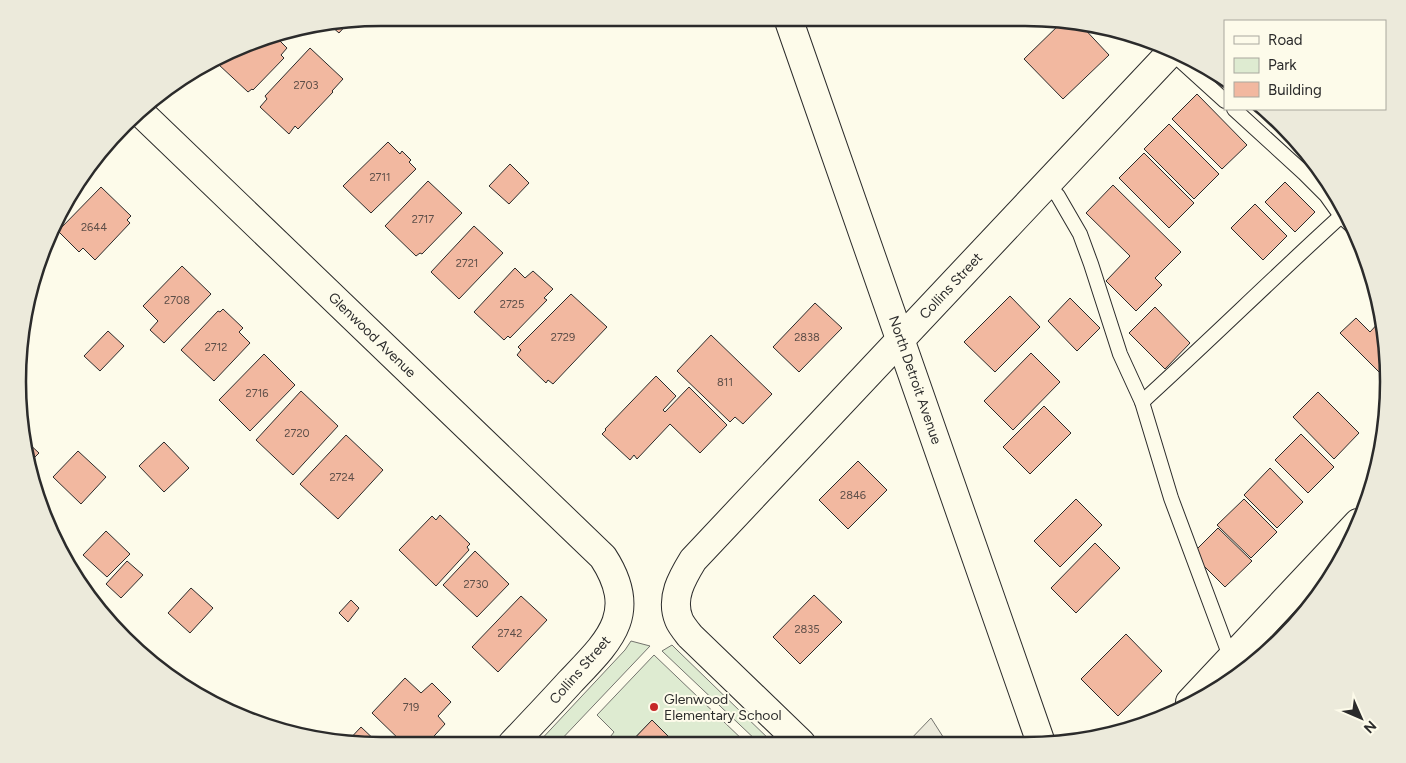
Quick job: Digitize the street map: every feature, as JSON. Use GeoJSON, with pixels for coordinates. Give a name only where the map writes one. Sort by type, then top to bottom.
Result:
{"type":"FeatureCollection","features":[{"type":"Feature","properties":{"kind":"street","name":"North Detroit Avenue"},"geometry":{"type":"LineString","coordinates":[[791,26],[901,340],[1036,736]]}},
{"type":"Feature","properties":{"kind":"street","name":"Collins Street"},"geometry":{"type":"LineString","coordinates":[[794,737],[690,636],[679,621],[676,607],[677,591],[682,578],[693,560],[1167,56]]}},
{"type":"Feature","properties":{"kind":"street","name":"Glenwood Avenue"},"geometry":{"type":"LineString","coordinates":[[144,116],[603,556]]}},
{"type":"Feature","properties":{"kind":"street"},"geometry":{"type":"LineString","coordinates":[[1210,684],[1231,659],[1343,539]]}},
{"type":"Feature","properties":{"kind":"street","name":"Collins Street"},"geometry":{"type":"LineString","coordinates":[[519,737],[598,652],[612,633],[617,621],[620,600],[611,569],[603,556]]}},
{"type":"Feature","properties":{"kind":"lane"},"geometry":{"type":"LineString","coordinates":[[1185,65],[1224,100]]}},
{"type":"Feature","properties":{"kind":"lane"},"geometry":{"type":"LineString","coordinates":[[1235,110],[1304,173],[1330,200]]}},
{"type":"Feature","properties":{"kind":"lane"},"geometry":{"type":"LineString","coordinates":[[1046,184],[1058,196],[1080,234],[1120,354],[1142,402],[1170,498],[1231,659]]}},
{"type":"Feature","properties":{"kind":"lane"},"geometry":{"type":"LineString","coordinates":[[1142,402],[1339,217]]}},
{"type":"Feature","properties":{"kind":"green space"},"geometry":{"type":"Polygon","coordinates":[[[631,641],[650,646],[564,737],[544,737],[625,650],[631,641]]]}},
{"type":"Feature","properties":{"kind":"green space"},"geometry":{"type":"Polygon","coordinates":[[[672,645],[767,737],[753,737],[662,651],[672,645]]]}},
{"type":"Feature","properties":{"kind":"green space"},"geometry":{"type":"Polygon","coordinates":[[[654,655],[740,737],[669,737],[652,720],[636,737],[610,737],[614,732],[597,715],[654,655]]]}},
{"type":"Feature","properties":{"kind":"shaded area"},"geometry":{"type":"Polygon","coordinates":[[[931,718],[943,737],[913,737],[931,718]]]}},
{"type":"Feature","properties":{"kind":"building"},"geometry":{"type":"Polygon","coordinates":[[[343,28],[339,33],[335,29],[343,28]]]}},
{"type":"Feature","properties":{"kind":"building"},"geometry":{"type":"Polygon","coordinates":[[[1056,28],[1087,32],[1109,55],[1063,99],[1024,59],[1056,28]]]}},
{"type":"Feature","properties":{"kind":"building"},"geometry":{"type":"Polygon","coordinates":[[[280,41],[287,48],[281,55],[284,58],[253,90],[248,92],[220,65],[246,53],[280,41]]]}},
{"type":"Feature","properties":{"kind":"building"},"geometry":{"type":"Polygon","coordinates":[[[310,48],[343,79],[298,129],[295,126],[289,134],[260,107],[267,99],[265,96],[310,48]]]}},
{"type":"Feature","properties":{"kind":"building"},"geometry":{"type":"Polygon","coordinates":[[[1197,94],[1247,145],[1222,169],[1172,119],[1197,94]]]}},
{"type":"Feature","properties":{"kind":"building"},"geometry":{"type":"Polygon","coordinates":[[[1169,124],[1219,174],[1194,199],[1144,149],[1169,124]]]}},
{"type":"Feature","properties":{"kind":"building"},"geometry":{"type":"Polygon","coordinates":[[[388,142],[400,154],[402,151],[411,160],[409,162],[416,169],[371,213],[343,186],[388,142]]]}},
{"type":"Feature","properties":{"kind":"building"},"geometry":{"type":"Polygon","coordinates":[[[1144,153],[1194,203],[1169,228],[1119,178],[1144,153]]]}},
{"type":"Feature","properties":{"kind":"building"},"geometry":{"type":"Polygon","coordinates":[[[510,164],[529,183],[509,204],[489,186],[510,164]]]}},
{"type":"Feature","properties":{"kind":"building"},"geometry":{"type":"Polygon","coordinates":[[[428,181],[462,213],[422,254],[420,253],[416,256],[385,226],[428,181]]]}},
{"type":"Feature","properties":{"kind":"building"},"geometry":{"type":"Polygon","coordinates":[[[1285,182],[1315,212],[1295,232],[1265,202],[1285,182]]]}},
{"type":"Feature","properties":{"kind":"building"},"geometry":{"type":"Polygon","coordinates":[[[1113,185],[1181,252],[1155,278],[1162,285],[1136,311],[1106,281],[1130,256],[1086,213],[1113,185]]]}},
{"type":"Feature","properties":{"kind":"building"},"geometry":{"type":"Polygon","coordinates":[[[101,187],[131,216],[127,220],[130,223],[95,260],[83,248],[79,252],[59,232],[61,228],[101,187]]]}},
{"type":"Feature","properties":{"kind":"building"},"geometry":{"type":"Polygon","coordinates":[[[1255,204],[1287,236],[1263,260],[1231,228],[1255,204]]]}},
{"type":"Feature","properties":{"kind":"building"},"geometry":{"type":"Polygon","coordinates":[[[474,226],[503,253],[459,299],[431,272],[474,226]]]}},
{"type":"Feature","properties":{"kind":"building"},"geometry":{"type":"Polygon","coordinates":[[[182,266],[211,294],[164,343],[150,330],[158,321],[143,306],[182,266]]]}},
{"type":"Feature","properties":{"kind":"building"},"geometry":{"type":"Polygon","coordinates":[[[515,268],[525,278],[533,271],[553,289],[544,298],[547,300],[510,338],[508,336],[504,340],[474,312],[515,268]]]}},
{"type":"Feature","properties":{"kind":"building"},"geometry":{"type":"Polygon","coordinates":[[[571,294],[607,327],[553,384],[548,380],[546,383],[517,355],[521,350],[518,347],[571,294]]]}},
{"type":"Feature","properties":{"kind":"building"},"geometry":{"type":"Polygon","coordinates":[[[1010,296],[1040,327],[995,372],[964,342],[1010,296]]]}},
{"type":"Feature","properties":{"kind":"building"},"geometry":{"type":"Polygon","coordinates":[[[1070,298],[1100,328],[1077,351],[1048,321],[1070,298]]]}},
{"type":"Feature","properties":{"kind":"building"},"geometry":{"type":"Polygon","coordinates":[[[815,303],[842,328],[799,372],[773,347],[815,303]]]}},
{"type":"Feature","properties":{"kind":"building"},"geometry":{"type":"Polygon","coordinates":[[[1155,307],[1190,343],[1165,369],[1129,333],[1155,307]]]}},
{"type":"Feature","properties":{"kind":"building"},"geometry":{"type":"Polygon","coordinates":[[[223,309],[243,328],[239,332],[250,343],[214,381],[181,350],[218,311],[220,312],[223,309]]]}},
{"type":"Feature","properties":{"kind":"building"},"geometry":{"type":"Polygon","coordinates":[[[1356,318],[1370,332],[1375,326],[1380,373],[1340,333],[1356,318]]]}},
{"type":"Feature","properties":{"kind":"building"},"geometry":{"type":"Polygon","coordinates":[[[108,331],[124,346],[100,371],[84,356],[108,331]]]}},
{"type":"Feature","properties":{"kind":"building"},"geometry":{"type":"Polygon","coordinates":[[[711,335],[772,394],[743,424],[735,417],[730,422],[677,371],[711,335]]]}},
{"type":"Feature","properties":{"kind":"building"},"geometry":{"type":"Polygon","coordinates":[[[1031,353],[1060,382],[1013,430],[984,401],[1031,353]]]}},
{"type":"Feature","properties":{"kind":"building"},"geometry":{"type":"Polygon","coordinates":[[[264,354],[295,385],[250,431],[219,400],[264,354]]]}},
{"type":"Feature","properties":{"kind":"building"},"geometry":{"type":"Polygon","coordinates":[[[656,376],[676,396],[663,410],[665,412],[689,387],[727,425],[700,453],[670,424],[637,459],[634,455],[630,460],[602,434],[656,376]]]}},
{"type":"Feature","properties":{"kind":"building"},"geometry":{"type":"Polygon","coordinates":[[[301,391],[338,426],[293,475],[256,440],[301,391]]]}},
{"type":"Feature","properties":{"kind":"building"},"geometry":{"type":"Polygon","coordinates":[[[1318,392],[1359,433],[1334,459],[1293,417],[1318,392]]]}},
{"type":"Feature","properties":{"kind":"building"},"geometry":{"type":"Polygon","coordinates":[[[1044,406],[1071,433],[1030,474],[1003,447],[1044,406]]]}},
{"type":"Feature","properties":{"kind":"building"},"geometry":{"type":"Polygon","coordinates":[[[1301,434],[1334,467],[1308,493],[1275,460],[1301,434]]]}},
{"type":"Feature","properties":{"kind":"building"},"geometry":{"type":"Polygon","coordinates":[[[346,435],[383,470],[338,519],[300,484],[346,435]]]}},
{"type":"Feature","properties":{"kind":"building"},"geometry":{"type":"Polygon","coordinates":[[[164,442],[189,468],[164,492],[139,466],[164,442]]]}},
{"type":"Feature","properties":{"kind":"building"},"geometry":{"type":"Polygon","coordinates":[[[32,447],[39,453],[34,458],[32,447]]]}},
{"type":"Feature","properties":{"kind":"building"},"geometry":{"type":"Polygon","coordinates":[[[78,451],[106,477],[81,504],[53,477],[78,451]]]}},
{"type":"Feature","properties":{"kind":"building"},"geometry":{"type":"Polygon","coordinates":[[[858,461],[887,490],[848,529],[819,500],[858,461]]]}},
{"type":"Feature","properties":{"kind":"building"},"geometry":{"type":"Polygon","coordinates":[[[1270,468],[1303,502],[1277,528],[1244,495],[1270,468]]]}},
{"type":"Feature","properties":{"kind":"building"},"geometry":{"type":"Polygon","coordinates":[[[1076,499],[1102,525],[1060,567],[1034,541],[1076,499]]]}},
{"type":"Feature","properties":{"kind":"building"},"geometry":{"type":"Polygon","coordinates":[[[1244,499],[1277,532],[1251,558],[1217,525],[1244,499]]]}},
{"type":"Feature","properties":{"kind":"building"},"geometry":{"type":"Polygon","coordinates":[[[440,515],[470,544],[467,547],[469,550],[436,586],[399,550],[432,516],[436,520],[440,515]]]}},
{"type":"Feature","properties":{"kind":"building"},"geometry":{"type":"Polygon","coordinates":[[[1218,528],[1252,561],[1225,587],[1192,554],[1218,528]]]}},
{"type":"Feature","properties":{"kind":"building"},"geometry":{"type":"Polygon","coordinates":[[[106,531],[130,554],[107,577],[83,555],[106,531]]]}},
{"type":"Feature","properties":{"kind":"building"},"geometry":{"type":"Polygon","coordinates":[[[1095,543],[1120,568],[1076,613],[1051,588],[1095,543]]]}},
{"type":"Feature","properties":{"kind":"building"},"geometry":{"type":"Polygon","coordinates":[[[475,551],[509,584],[477,617],[443,585],[475,551]]]}},
{"type":"Feature","properties":{"kind":"building"},"geometry":{"type":"Polygon","coordinates":[[[127,561],[143,575],[121,598],[106,584],[127,561]]]}},
{"type":"Feature","properties":{"kind":"building"},"geometry":{"type":"Polygon","coordinates":[[[191,588],[213,608],[190,633],[168,613],[191,588]]]}},
{"type":"Feature","properties":{"kind":"building"},"geometry":{"type":"Polygon","coordinates":[[[814,595],[842,622],[800,664],[773,637],[814,595]]]}},
{"type":"Feature","properties":{"kind":"building"},"geometry":{"type":"Polygon","coordinates":[[[521,596],[547,620],[498,672],[472,647],[521,596]]]}},
{"type":"Feature","properties":{"kind":"building"},"geometry":{"type":"Polygon","coordinates":[[[351,600],[359,608],[348,622],[339,613],[351,600]]]}},
{"type":"Feature","properties":{"kind":"building"},"geometry":{"type":"Polygon","coordinates":[[[1126,634],[1162,671],[1118,716],[1081,679],[1126,634]]]}},
{"type":"Feature","properties":{"kind":"building"},"geometry":{"type":"Polygon","coordinates":[[[405,678],[421,693],[432,683],[451,702],[438,716],[445,724],[433,737],[397,737],[372,713],[405,678]]]}},
{"type":"Feature","properties":{"kind":"building"},"geometry":{"type":"Polygon","coordinates":[[[652,720],[669,737],[636,737],[652,720]]]}},
{"type":"Feature","properties":{"kind":"building"},"geometry":{"type":"Polygon","coordinates":[[[361,727],[371,737],[358,736],[353,736],[361,727]]]}},
{"type":"Feature","properties":{"kind":"place","name":"Glenwood Elementary School"},"geometry":{"type":"Point","coordinates":[654,707]}}]}
